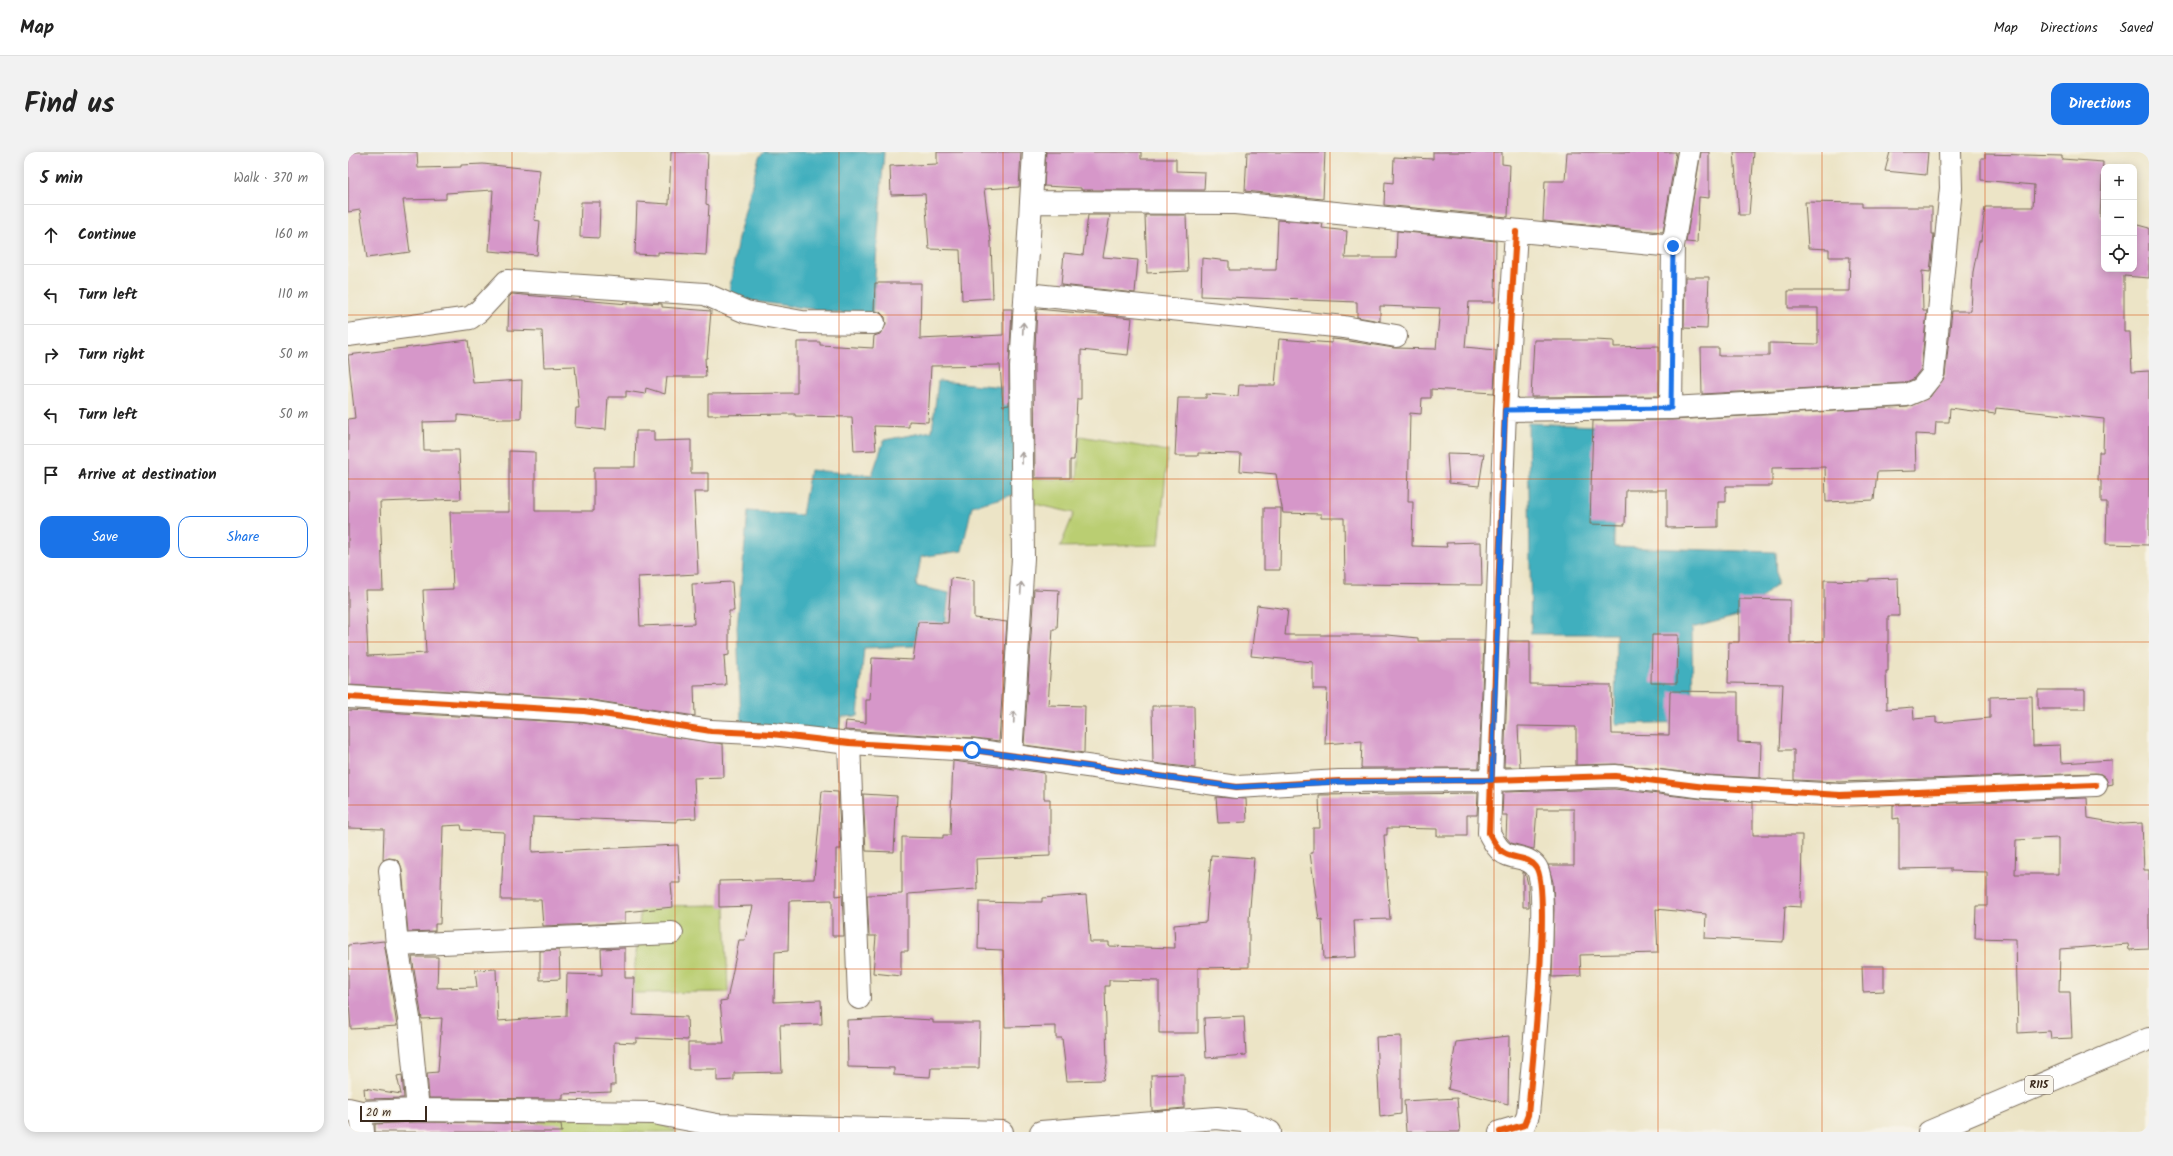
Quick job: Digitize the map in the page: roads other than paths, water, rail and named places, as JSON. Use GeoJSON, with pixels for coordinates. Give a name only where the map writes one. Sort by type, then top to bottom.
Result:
{"type":"FeatureCollection","features":[{"type":"Feature","properties":{"kind":"street"},"geometry":{"type":"LineString","coordinates":[[1011,756],[1023,558],[1021,366],[1034,152]]}},
{"type":"Feature","properties":{"kind":"street"},"geometry":{"type":"LineString","coordinates":[[1671,408],[1673,246],[1689,152]]}},
{"type":"Feature","properties":{"kind":"street"},"geometry":{"type":"LineString","coordinates":[[1505,410],[1671,408],[1907,395],[1921,389],[1933,374],[1951,188],[1950,152]]}},
{"type":"Feature","properties":{"kind":"street"},"geometry":{"type":"LineString","coordinates":[[1031,202],[1235,203],[1516,232],[1673,246]]}},
{"type":"Feature","properties":{"kind":"street"},"geometry":{"type":"LineString","coordinates":[[1500,1132],[1524,1125],[1528,1115],[1540,962],[1542,885],[1536,868],[1530,861],[1505,854],[1496,846],[1489,833],[1505,410],[1516,232]]}},
{"type":"Feature","properties":{"kind":"street"},"geometry":{"type":"LineString","coordinates":[[348,335],[470,318],[479,311],[507,281],[705,294],[746,312],[802,322],[874,323]]}},
{"type":"Feature","properties":{"kind":"street"},"geometry":{"type":"LineString","coordinates":[[1026,294],[1329,325],[1396,336]]}},
{"type":"Feature","properties":{"kind":"street"},"geometry":{"type":"LineString","coordinates":[[348,697],[584,711],[711,731],[772,734],[849,742],[972,750],[1236,787],[1339,782],[1492,780],[1615,776],[1705,787],[1840,795],[2096,785]]}},
{"type":"Feature","properties":{"kind":"street"},"geometry":{"type":"LineString","coordinates":[[849,742],[859,998]]}},
{"type":"Feature","properties":{"kind":"street"},"geometry":{"type":"LineString","coordinates":[[390,870],[397,945],[409,1018],[418,1110]]}},
{"type":"Feature","properties":{"kind":"street"},"geometry":{"type":"LineString","coordinates":[[397,945],[672,933]]}},
{"type":"Feature","properties":{"kind":"street","name":"R115"},"geometry":{"type":"LineString","coordinates":[[1929,1132],[2149,1039]]}},
{"type":"Feature","properties":{"kind":"street"},"geometry":{"type":"LineString","coordinates":[[357,1118],[418,1110],[653,1113],[717,1125],[1002,1132]]}},
{"type":"Feature","properties":{"kind":"street"},"geometry":{"type":"LineString","coordinates":[[1041,1132],[1217,1118],[1243,1122],[1270,1132]]}},
{"type":"Feature","properties":{"kind":"water"},"geometry":{"type":"Polygon","coordinates":[[[764,152],[884,152],[872,317],[728,298],[738,238],[759,157],[764,152]]]}},
{"type":"Feature","properties":{"kind":"water"},"geometry":{"type":"Polygon","coordinates":[[[938,381],[1015,388],[1020,493],[972,506],[962,551],[921,557],[916,586],[949,593],[943,645],[864,648],[858,716],[841,717],[838,736],[741,722],[737,627],[748,511],[802,515],[810,470],[872,475],[884,440],[932,431],[938,381]]]}},
{"type":"Feature","properties":{"kind":"water"},"geometry":{"type":"Polygon","coordinates":[[[1528,423],[1616,427],[1614,547],[1776,552],[1777,584],[1745,614],[1692,628],[1693,722],[1615,724],[1616,634],[1531,634],[1528,423]]]}}]}
